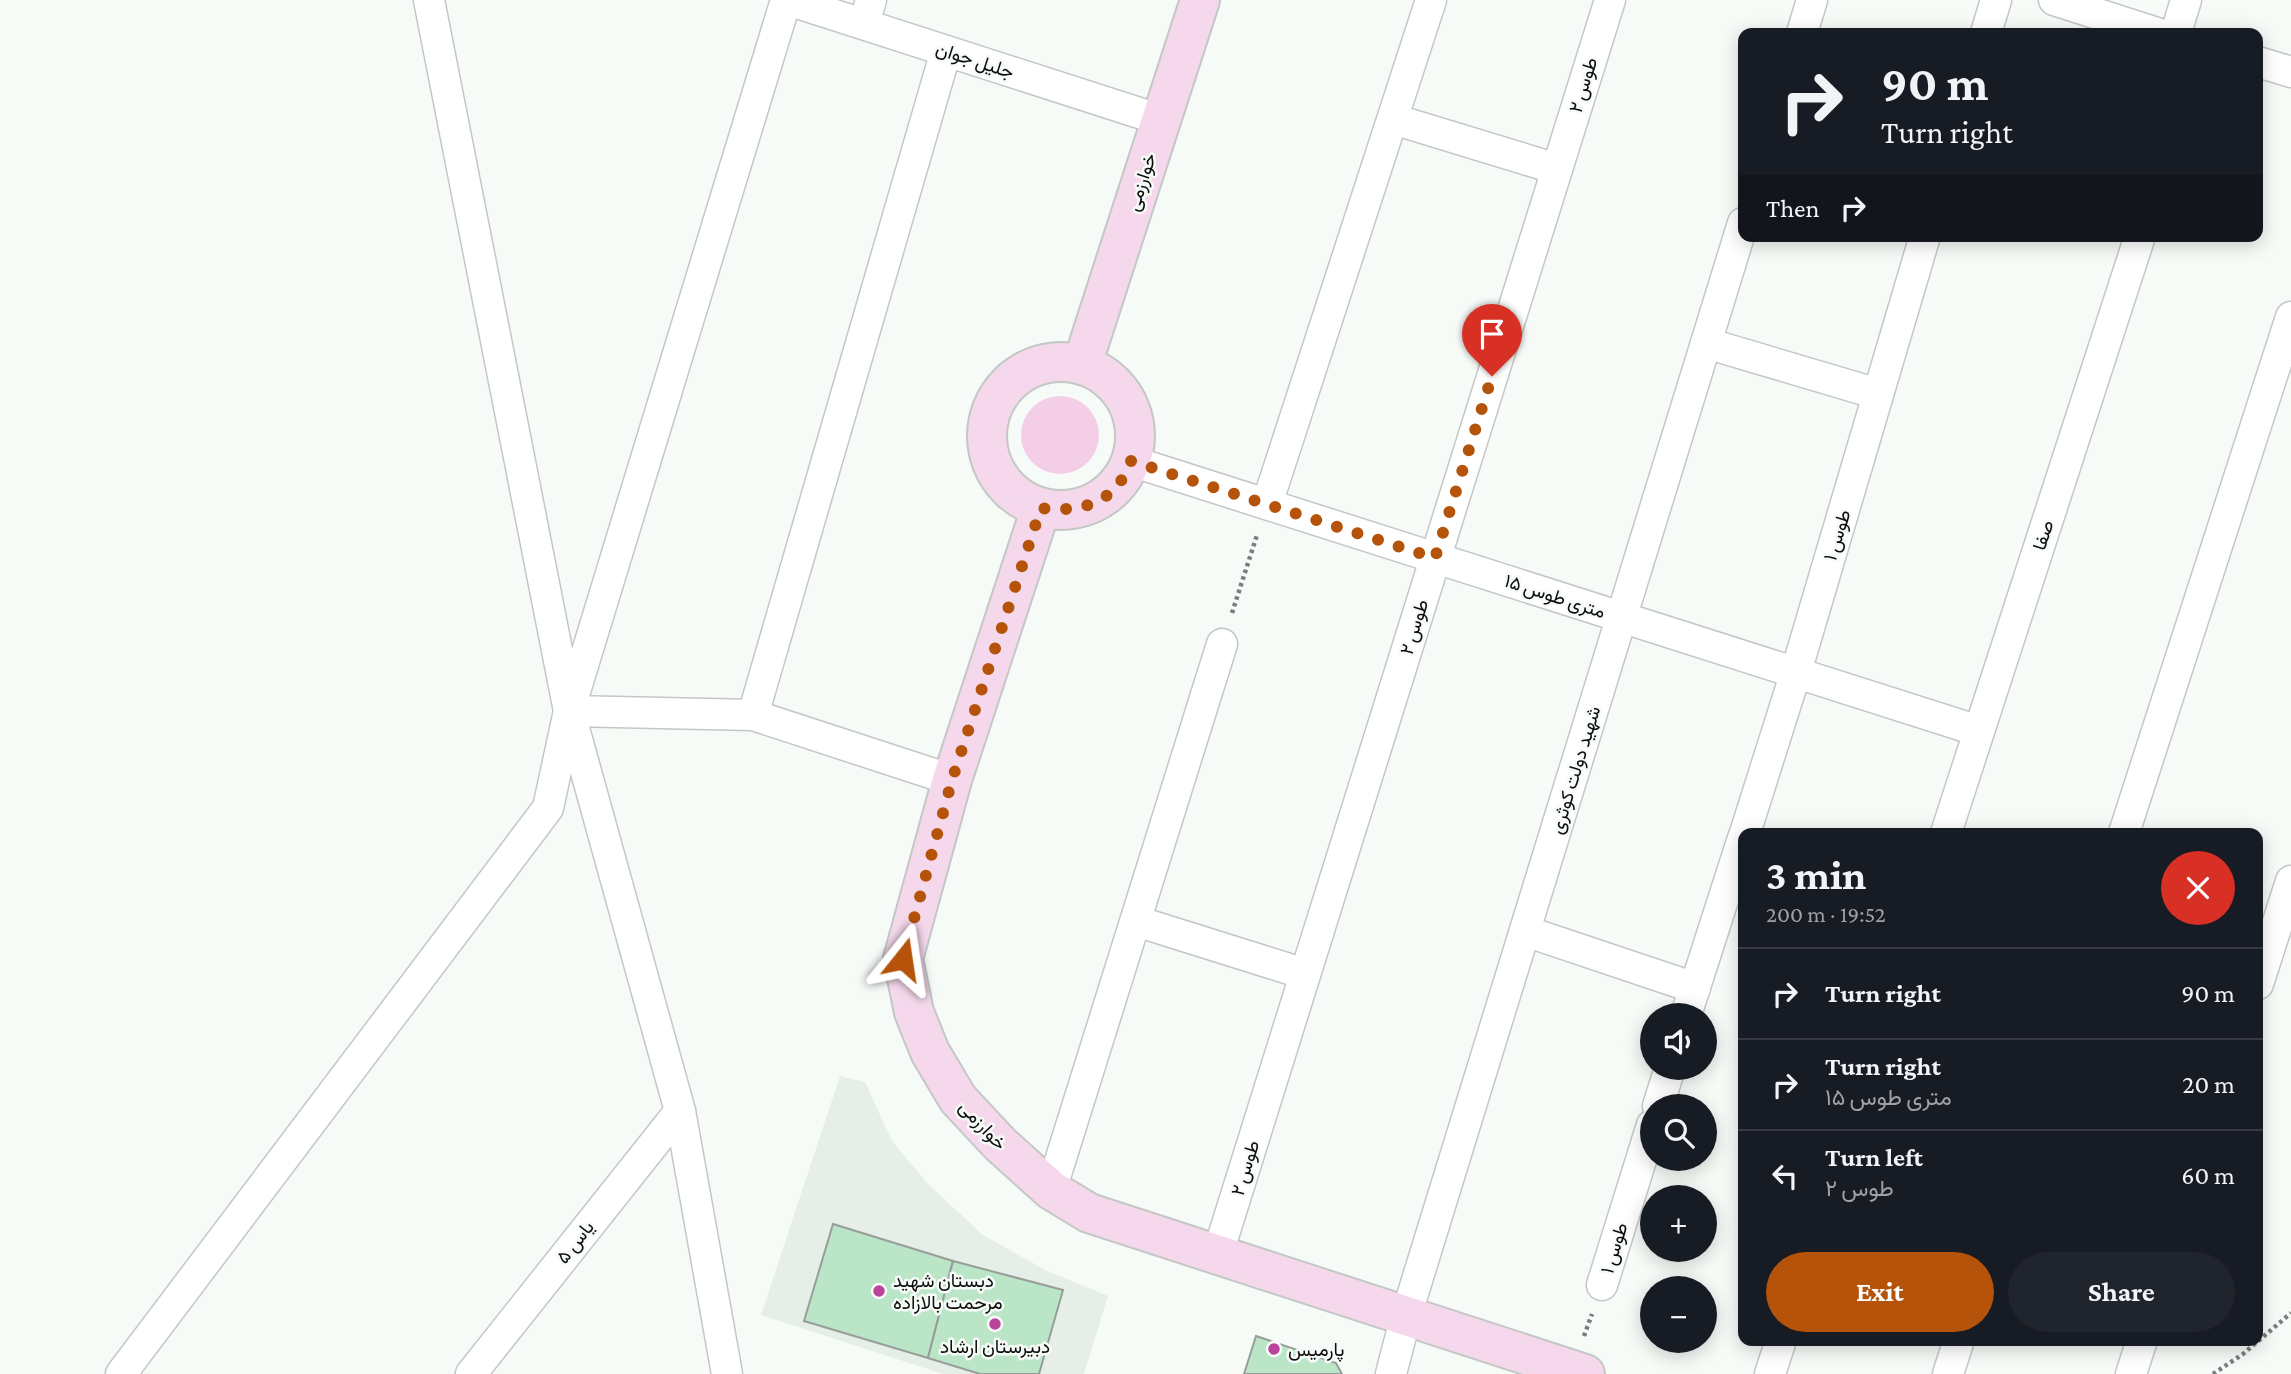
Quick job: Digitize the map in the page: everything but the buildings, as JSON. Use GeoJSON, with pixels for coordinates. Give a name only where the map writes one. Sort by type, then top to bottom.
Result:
{"type":"FeatureCollection","features":[{"type":"Feature","properties":{"kind":"street"},"geometry":{"type":"LineString","coordinates":[[429,0],[569,711],[680,1111],[727,1374]]}},
{"type":"Feature","properties":{"kind":"street"},"geometry":{"type":"LineString","coordinates":[[121,1374],[548,808],[569,711],[787,0]]}},
{"type":"Feature","properties":{"kind":"street","name":"جلیل جوان"},"geometry":{"type":"LineString","coordinates":[[787,0],[868,12],[946,51],[1161,120]]}},
{"type":"Feature","properties":{"kind":"street","name":"خوارزمی"},"geometry":{"type":"LineString","coordinates":[[1082,365],[1200,0]]}},
{"type":"Feature","properties":{"kind":"street"},"geometry":{"type":"LineString","coordinates":[[1266,504],[1431,0]]}},
{"type":"Feature","properties":{"kind":"street","name":"طوس ۲"},"geometry":{"type":"LineString","coordinates":[[1218,1253],[1610,0]]}},
{"type":"Feature","properties":{"kind":"street"},"geometry":{"type":"LineString","coordinates":[[1804,28],[1812,0]]}},
{"type":"Feature","properties":{"kind":"street"},"geometry":{"type":"LineString","coordinates":[[1988,28],[1996,0]]}},
{"type":"Feature","properties":{"kind":"street"},"geometry":{"type":"LineString","coordinates":[[2054,0],[2141,28]]}},
{"type":"Feature","properties":{"kind":"street"},"geometry":{"type":"LineString","coordinates":[[2178,28],[2186,0]]}},
{"type":"Feature","properties":{"kind":"street"},"geometry":{"type":"LineString","coordinates":[[753,715],[946,51]]}},
{"type":"Feature","properties":{"kind":"street"},"geometry":{"type":"LineString","coordinates":[[2263,64],[2291,72]]}},
{"type":"Feature","properties":{"kind":"street"},"geometry":{"type":"LineString","coordinates":[[1393,119],[1557,169]]}},
{"type":"Feature","properties":{"kind":"street","name":"شهید دولت کوثری"},"geometry":{"type":"LineString","coordinates":[[1391,1374],[1406,1316],[1738,239]]}},
{"type":"Feature","properties":{"kind":"street","name":"طوس ۱"},"geometry":{"type":"LineString","coordinates":[[1746,828],[1796,673],[1923,242]]}},
{"type":"Feature","properties":{"kind":"street","name":"صفا"},"geometry":{"type":"LineString","coordinates":[[1947,828],[2138,242]]}},
{"type":"Feature","properties":{"kind":"street"},"geometry":{"type":"LineString","coordinates":[[2125,828],[2291,317]]}},
{"type":"Feature","properties":{"kind":"street"},"geometry":{"type":"LineString","coordinates":[[1706,343],[1878,394]]}},
{"type":"Feature","properties":{"kind":"street"},"geometry":{"type":"LineString","coordinates":[[1070,362],[1094,368],[1114,382],[1128,402],[1136,425],[1135,450],[1131,461],[1126,473],[1111,492],[1091,505],[1066,511],[1041,508],[1019,498],[1001,480],[990,458],[987,433],[992,409],[1004,387],[1023,372],[1046,363],[1070,362]]}},
{"type":"Feature","properties":{"kind":"street","name":"۱۵ متری طوس"},"geometry":{"type":"LineString","coordinates":[[1131,461],[1979,731]]}},
{"type":"Feature","properties":{"kind":"street","name":"خوارزمی"},"geometry":{"type":"LineString","coordinates":[[1041,508],[952,780],[903,959],[914,1012],[930,1052],[958,1100],[1000,1144],[1051,1190],[1089,1213],[1579,1372]]}},
{"type":"Feature","properties":{"kind":"street"},"geometry":{"type":"LineString","coordinates":[[1051,1190],[1222,644]]}},
{"type":"Feature","properties":{"kind":"street"},"geometry":{"type":"LineString","coordinates":[[569,711],[753,715],[952,780]]}},
{"type":"Feature","properties":{"kind":"street","name":"طوس ۱"},"geometry":{"type":"LineString","coordinates":[[1691,1002],[1738,854]]}},
{"type":"Feature","properties":{"kind":"street"},"geometry":{"type":"LineString","coordinates":[[2263,965],[2275,920],[2291,881]]}},
{"type":"Feature","properties":{"kind":"street"},"geometry":{"type":"LineString","coordinates":[[1136,921],[1305,974]]}},
{"type":"Feature","properties":{"kind":"street"},"geometry":{"type":"LineString","coordinates":[[1525,931],[1691,1002]]}},
{"type":"Feature","properties":{"kind":"street","name":"یاس ۵"},"geometry":{"type":"LineString","coordinates":[[471,1374],[680,1111]]}},
{"type":"Feature","properties":{"kind":"street","name":"طوس ۱"},"geometry":{"type":"LineString","coordinates":[[1602,1285],[1640,1163]]}},
{"type":"Feature","properties":{"kind":"street"},"geometry":{"type":"LineString","coordinates":[[1770,1374],[1779,1346]]}},
{"type":"Feature","properties":{"kind":"street"},"geometry":{"type":"LineString","coordinates":[[1948,1374],[1957,1346]]}},
{"type":"Feature","properties":{"kind":"street"},"geometry":{"type":"LineString","coordinates":[[2131,1374],[2140,1346]]}},
{"type":"Feature","properties":{"kind":"path"},"geometry":{"type":"LineString","coordinates":[[1222,644],[1266,504]]}},
{"type":"Feature","properties":{"kind":"path","name":"طوس ۱"},"geometry":{"type":"LineString","coordinates":[[1579,1372],[1602,1285]]}},
{"type":"Feature","properties":{"kind":"path"},"geometry":{"type":"LineString","coordinates":[[2263,1337],[2291,1313]]}},
{"type":"Feature","properties":{"kind":"path"},"geometry":{"type":"LineString","coordinates":[[2213,1374],[2253,1346]]}},
{"type":"Feature","properties":{"kind":"shaded area"},"geometry":{"type":"Polygon","coordinates":[[[1052,396],[1068,396],[1082,402],[1093,413],[1099,427],[1099,443],[1093,457],[1082,468],[1068,474],[1052,474],[1038,468],[1027,457],[1021,443],[1021,427],[1027,413],[1038,402],[1052,396]]]}},
{"type":"Feature","properties":{"kind":"shaded area"},"geometry":{"type":"Polygon","coordinates":[[[840,1076],[865,1082],[892,1141],[927,1183],[983,1235],[1047,1271],[1108,1296],[1084,1374],[943,1374],[761,1315],[840,1076]]]}},
{"type":"Feature","properties":{"kind":"place","name":"دبستان شهید مرحمت بالازاده"},"geometry":{"type":"Point","coordinates":[879,1291]}},
{"type":"Feature","properties":{"kind":"place","name":"دبیرستان ارشاد"},"geometry":{"type":"Point","coordinates":[995,1324]}},
{"type":"Feature","properties":{"kind":"place","name":"پارمیس"},"geometry":{"type":"Point","coordinates":[1274,1349]}},
{"type":"Feature","properties":{"kind":"route"},"geometry":{"type":"LineString","coordinates":[[903,959],[952,780],[1041,508],[1066,511],[1091,505],[1111,492],[1126,473],[1131,461],[1435,558],[1492,376]]}}]}
